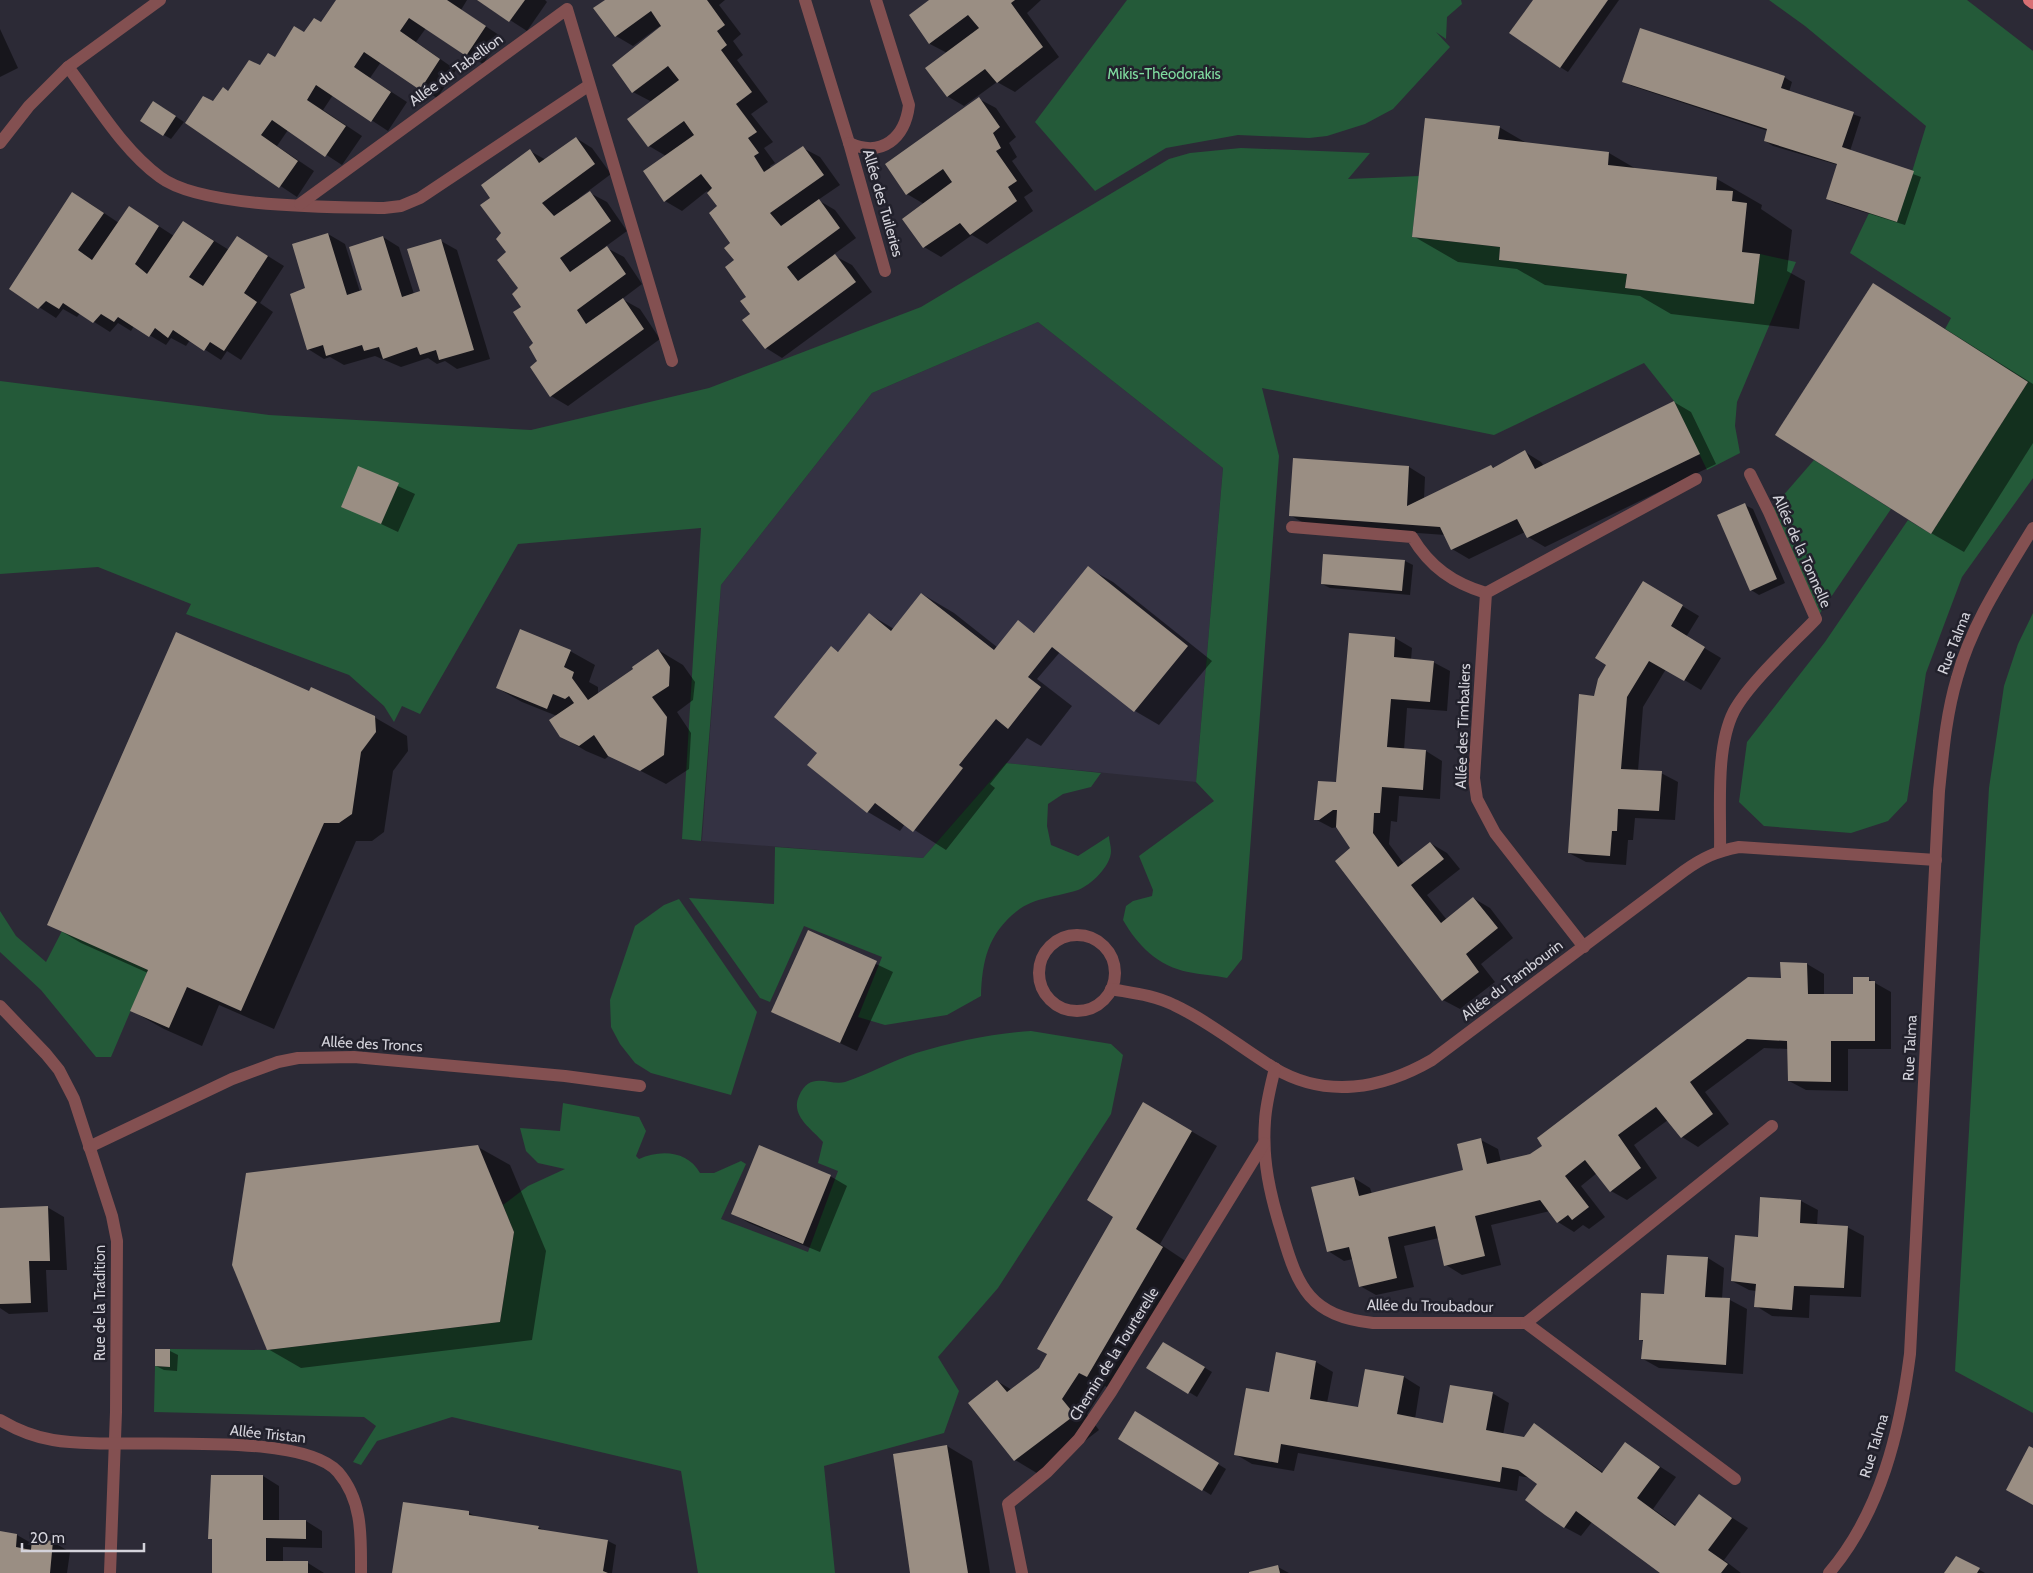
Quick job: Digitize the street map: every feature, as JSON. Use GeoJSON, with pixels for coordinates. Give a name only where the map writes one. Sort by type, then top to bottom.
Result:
{"type":"FeatureCollection","features":[{"type":"Feature","properties":{"kind":"main road"},"geometry":{"type":"LineString","coordinates":[[2029,0],[2033,3]]}},
{"type":"Feature","properties":{"kind":"street"},"geometry":{"type":"LineString","coordinates":[[0,143],[29,106],[68,67],[160,0]]}},
{"type":"Feature","properties":{"kind":"street","name":"Allée des Tuileries"},"geometry":{"type":"LineString","coordinates":[[805,0],[849,143],[885,271]]}},
{"type":"Feature","properties":{"kind":"street","name":"Allée des Tuileries"},"geometry":{"type":"LineString","coordinates":[[849,143],[868,148],[886,144],[900,134],[908,117],[909,105],[876,0]]}},
{"type":"Feature","properties":{"kind":"street","name":"Allée du Tabellion"},"geometry":{"type":"LineString","coordinates":[[300,204],[567,9],[588,86],[672,361]]}},
{"type":"Feature","properties":{"kind":"street"},"geometry":{"type":"LineString","coordinates":[[68,67],[129,148],[162,179],[180,189],[205,195],[281,205],[300,204],[384,208],[400,206],[420,198],[588,86]]}},
{"type":"Feature","properties":{"kind":"street","name":"Allée de la Tonnelle"},"geometry":{"type":"LineString","coordinates":[[1720,850],[1723,755],[1727,731],[1734,710],[1816,619],[1769,512],[1750,474]]}},
{"type":"Feature","properties":{"kind":"street"},"geometry":{"type":"LineString","coordinates":[[1292,527],[1412,537],[1423,555],[1438,570],[1462,585],[1486,592],[1696,480]]}},
{"type":"Feature","properties":{"kind":"street","name":"Rue Talma"},"geometry":{"type":"LineString","coordinates":[[1828,1573],[1859,1528],[1878,1488],[1894,1446],[1910,1354],[1936,860],[1945,735],[1957,676],[1985,608],[2033,528]]}},
{"type":"Feature","properties":{"kind":"street","name":"Allée des Timbaliers"},"geometry":{"type":"LineString","coordinates":[[1486,592],[1474,778],[1477,799],[1495,833],[1584,946]]}},
{"type":"Feature","properties":{"kind":"street","name":"Allée du Tambourin"},"geometry":{"type":"LineString","coordinates":[[1111,989],[1158,998],[1173,1004],[1216,1028],[1275,1068],[1296,1078],[1331,1087],[1369,1086],[1393,1080],[1432,1060],[1684,871],[1702,858],[1720,850],[1739,847],[1936,860]]}},
{"type":"Feature","properties":{"kind":"street"},"geometry":{"type":"LineString","coordinates":[[1070,936],[1084,936],[1096,940],[1107,950],[1114,962],[1115,976],[1111,989],[1103,1001],[1091,1008],[1077,1011],[1064,1008],[1052,1002],[1043,990],[1039,977],[1041,963],[1047,950],[1063,938],[1070,936]]}},
{"type":"Feature","properties":{"kind":"street","name":"Rue de la Tradition"},"geometry":{"type":"LineString","coordinates":[[0,1006],[26,1031],[59,1070],[74,1099],[112,1216],[118,1270],[110,1573]]}},
{"type":"Feature","properties":{"kind":"street","name":"Allée des Troncs"},"geometry":{"type":"LineString","coordinates":[[89,1147],[232,1079],[278,1062],[298,1058],[354,1056],[574,1077],[640,1086]]}},
{"type":"Feature","properties":{"kind":"street","name":"Allée du Troubadour"},"geometry":{"type":"LineString","coordinates":[[1275,1068],[1265,1118],[1264,1143],[1269,1190],[1294,1273],[1303,1288],[1315,1301],[1331,1313],[1350,1320],[1373,1323],[1526,1323]]}},
{"type":"Feature","properties":{"kind":"street"},"geometry":{"type":"LineString","coordinates":[[1735,1479],[1526,1323],[1772,1126]]}},
{"type":"Feature","properties":{"kind":"street","name":"Chemin de la Tourterelle"},"geometry":{"type":"LineString","coordinates":[[1022,1573],[1008,1504],[1047,1472],[1079,1439],[1111,1392],[1264,1143]]}},
{"type":"Feature","properties":{"kind":"street","name":"Allée Tristan"},"geometry":{"type":"LineString","coordinates":[[0,1420],[31,1436],[77,1444],[136,1442],[270,1448],[298,1451],[320,1458],[337,1471],[356,1503],[361,1525],[361,1573]]}},
{"type":"Feature","properties":{"kind":"shaded area"},"geometry":{"type":"Polygon","coordinates":[[[1038,322],[1223,468],[1196,782],[1006,763],[923,858],[702,841],[721,585],[872,393],[1038,322]]]}},
{"type":"Feature","properties":{"kind":"green space","name":"Mikis-Théodorakis"},"geometry":{"type":"Polygon","coordinates":[[[1127,0],[1461,0],[1462,4],[1447,17],[1446,39],[1436,32],[1450,47],[1393,109],[1365,124],[1327,136],[1309,138],[1238,135],[1166,148],[1095,191],[1035,122],[1127,0]]]}},
{"type":"Feature","properties":{"kind":"green space"},"geometry":{"type":"Polygon","coordinates":[[[1769,0],[1967,0],[2033,51],[2033,478],[1962,577],[1926,673],[1907,801],[1888,821],[1851,833],[1764,826],[1739,802],[1747,742],[1825,642],[1908,520],[1931,534],[2028,382],[1945,329],[1951,318],[1850,253],[1869,213],[1897,221],[1926,126],[1805,26],[1769,0]]]}},
{"type":"Feature","properties":{"kind":"green space"},"geometry":{"type":"Polygon","coordinates":[[[1241,148],[1370,153],[1348,179],[1419,176],[1412,237],[1500,247],[1499,260],[1627,274],[1625,288],[1754,303],[1760,254],[1796,262],[1737,402],[1735,426],[1740,453],[1707,470],[1674,401],[1644,363],[1494,435],[1262,388],[1279,456],[1242,959],[1227,978],[1188,972],[1158,960],[1135,938],[1123,920],[1126,906],[1133,901],[1152,896],[1153,890],[1139,856],[1214,801],[1196,782],[1223,468],[1038,322],[872,393],[721,585],[701,841],[682,839],[701,528],[518,544],[420,714],[402,706],[394,722],[384,706],[349,675],[186,614],[191,604],[98,567],[0,574],[0,381],[269,415],[531,430],[709,388],[921,307],[1169,159],[1190,153],[1241,148]]]}},
{"type":"Feature","properties":{"kind":"green space"},"geometry":{"type":"Polygon","coordinates":[[[1814,460],[1891,509],[1816,619],[1769,512],[1814,460]]]}},
{"type":"Feature","properties":{"kind":"green space"},"geometry":{"type":"Polygon","coordinates":[[[2033,613],[2033,1413],[1955,1371],[1989,788],[2004,686],[2018,644],[2033,613]]]}},
{"type":"Feature","properties":{"kind":"green space"},"geometry":{"type":"Polygon","coordinates":[[[1006,763],[1101,773],[1091,787],[1063,794],[1048,804],[1047,826],[1051,845],[1078,856],[1109,836],[1110,857],[1104,869],[1083,888],[1031,903],[1024,906],[1007,920],[993,939],[985,960],[981,996],[947,1015],[885,1025],[858,1017],[882,957],[804,926],[770,1002],[760,998],[689,898],[774,904],[775,847],[923,858],[1006,763]]]}},
{"type":"Feature","properties":{"kind":"green space"},"geometry":{"type":"Polygon","coordinates":[[[679,899],[757,1012],[731,1095],[651,1073],[635,1063],[620,1044],[611,1027],[610,1000],[635,926],[664,905],[679,899]]]}},
{"type":"Feature","properties":{"kind":"green space"},"geometry":{"type":"Polygon","coordinates":[[[0,911],[16,936],[46,962],[62,931],[148,970],[111,1057],[96,1057],[41,990],[0,952],[0,911]]]}},
{"type":"Feature","properties":{"kind":"green space"},"geometry":{"type":"Polygon","coordinates":[[[1031,1031],[1111,1044],[1123,1055],[1111,1114],[998,1288],[938,1357],[959,1391],[944,1433],[824,1466],[835,1573],[698,1573],[681,1471],[452,1417],[377,1441],[361,1465],[353,1462],[376,1426],[364,1417],[154,1412],[155,1366],[170,1367],[170,1349],[267,1350],[500,1322],[514,1232],[503,1205],[528,1186],[565,1169],[538,1163],[526,1151],[520,1128],[560,1131],[563,1103],[639,1117],[646,1131],[636,1156],[639,1159],[656,1154],[673,1154],[688,1160],[700,1173],[714,1173],[741,1161],[746,1164],[721,1219],[808,1252],[838,1171],[818,1163],[823,1142],[804,1122],[797,1110],[797,1103],[803,1088],[814,1081],[845,1082],[907,1056],[944,1045],[988,1036],[1031,1031]]]}},
{"type":"Feature","properties":{"kind":"building"},"geometry":{"type":"Polygon","coordinates":[[[336,0],[447,0],[486,26],[466,56],[409,18],[400,31],[440,59],[420,90],[364,52],[354,67],[391,92],[371,122],[316,85],[307,100],[346,126],[325,157],[272,120],[261,135],[298,161],[279,188],[185,123],[203,96],[213,101],[223,87],[228,91],[249,60],[260,65],[268,53],[275,57],[294,26],[304,32],[314,18],[321,22],[336,0]]]}},
{"type":"Feature","properties":{"kind":"building"},"geometry":{"type":"Polygon","coordinates":[[[477,0],[525,0],[509,22],[477,0]]]}},
{"type":"Feature","properties":{"kind":"building"},"geometry":{"type":"Polygon","coordinates":[[[605,0],[707,0],[725,25],[717,31],[727,45],[721,50],[752,92],[736,104],[757,132],[748,138],[759,153],[754,156],[764,172],[803,146],[824,175],[770,213],[781,226],[819,199],[840,228],[787,267],[798,281],[835,254],[856,282],[765,349],[742,320],[750,314],[740,301],[746,297],[725,267],[734,260],[724,248],[730,243],[709,213],[717,206],[707,193],[712,188],[701,174],[664,202],[643,171],[694,135],[684,121],[648,147],[627,119],[679,80],[668,66],[632,93],[612,65],[661,26],[651,11],[615,37],[593,8],[605,0]]]}},
{"type":"Feature","properties":{"kind":"building"},"geometry":{"type":"Polygon","coordinates":[[[929,0],[1015,0],[1011,3],[1043,47],[997,83],[985,69],[947,97],[925,68],[979,28],[968,15],[929,44],[909,15],[929,0]]]}},
{"type":"Feature","properties":{"kind":"building"},"geometry":{"type":"Polygon","coordinates":[[[1533,0],[1608,0],[1560,68],[1509,33],[1533,0]]]}},
{"type":"Feature","properties":{"kind":"building"},"geometry":{"type":"Polygon","coordinates":[[[1640,28],[1785,76],[1781,88],[1854,112],[1842,147],[1914,171],[1897,222],[1826,199],[1837,164],[1764,141],[1767,129],[1622,82],[1640,28]]]}},
{"type":"Feature","properties":{"kind":"building"},"geometry":{"type":"Polygon","coordinates":[[[979,97],[1000,127],[993,133],[1001,148],[996,151],[1017,181],[1008,187],[1017,201],[970,235],[960,223],[923,248],[902,219],[952,182],[943,169],[906,195],[885,164],[979,97]]]}},
{"type":"Feature","properties":{"kind":"building"},"geometry":{"type":"Polygon","coordinates":[[[153,101],[176,116],[163,136],[140,121],[153,101]]]}},
{"type":"Feature","properties":{"kind":"building"},"geometry":{"type":"Polygon","coordinates":[[[1425,118],[1500,126],[1498,139],[1609,152],[1608,165],[1717,177],[1716,190],[1733,191],[1732,201],[1747,203],[1742,252],[1760,254],[1754,304],[1625,288],[1627,274],[1499,260],[1500,247],[1412,237],[1425,118]]]}},
{"type":"Feature","properties":{"kind":"building"},"geometry":{"type":"Polygon","coordinates":[[[576,137],[595,164],[542,203],[554,216],[590,191],[611,221],[560,258],[570,272],[607,246],[626,274],[577,310],[586,324],[623,298],[644,329],[550,397],[530,367],[537,361],[529,347],[533,343],[513,312],[521,307],[512,294],[518,288],[497,260],[506,252],[496,239],[501,233],[480,205],[490,198],[481,185],[530,149],[539,163],[576,137]]]}},
{"type":"Feature","properties":{"kind":"building"},"geometry":{"type":"Polygon","coordinates":[[[72,192],[104,213],[78,250],[92,260],[129,206],[159,226],[135,264],[147,274],[183,221],[214,241],[189,277],[203,286],[237,236],[268,256],[244,293],[257,302],[224,351],[210,342],[204,351],[173,330],[168,338],[155,328],[149,337],[118,317],[114,322],[101,314],[93,323],[63,303],[59,309],[46,301],[38,309],[9,289],[72,192]]]}},
{"type":"Feature","properties":{"kind":"building"},"geometry":{"type":"Polygon","coordinates":[[[328,233],[347,295],[362,290],[349,247],[383,236],[402,297],[420,291],[407,249],[441,239],[474,350],[439,360],[436,350],[420,355],[417,347],[383,359],[379,347],[364,351],[362,345],[326,356],[323,345],[307,350],[290,294],[305,288],[292,244],[328,233]]]}},
{"type":"Feature","properties":{"kind":"building"},"geometry":{"type":"Polygon","coordinates":[[[1873,283],[2028,382],[1931,534],[1775,435],[1873,283]]]}},
{"type":"Feature","properties":{"kind":"building"},"geometry":{"type":"Polygon","coordinates":[[[1674,401],[1700,454],[1527,538],[1517,519],[1451,550],[1440,527],[1289,516],[1293,458],[1409,466],[1407,506],[1491,465],[1493,468],[1525,450],[1535,469],[1674,401]]]}},
{"type":"Feature","properties":{"kind":"building"},"geometry":{"type":"Polygon","coordinates":[[[358,466],[399,483],[381,524],[341,507],[358,466]]]}},
{"type":"Feature","properties":{"kind":"building"},"geometry":{"type":"Polygon","coordinates":[[[1745,503],[1777,579],[1750,591],[1717,515],[1745,503]]]}},
{"type":"Feature","properties":{"kind":"building"},"geometry":{"type":"Polygon","coordinates":[[[1323,554],[1405,560],[1402,591],[1321,584],[1323,554]]]}},
{"type":"Feature","properties":{"kind":"building"},"geometry":{"type":"Polygon","coordinates":[[[1088,566],[1188,646],[1134,712],[1052,647],[1028,677],[1041,687],[1008,729],[996,719],[959,765],[963,768],[913,832],[875,803],[867,813],[807,765],[817,753],[774,717],[831,646],[838,652],[869,613],[891,631],[921,593],[994,650],[1018,620],[1034,633],[1088,566]]]}},
{"type":"Feature","properties":{"kind":"building"},"geometry":{"type":"Polygon","coordinates":[[[1643,581],[1683,605],[1671,626],[1705,647],[1684,681],[1649,661],[1627,697],[1621,769],[1662,771],[1659,811],[1618,809],[1617,831],[1612,831],[1610,856],[1568,853],[1579,694],[1594,696],[1598,679],[1606,665],[1595,658],[1643,581]]]}},
{"type":"Feature","properties":{"kind":"building"},"geometry":{"type":"Polygon","coordinates":[[[520,629],[571,650],[564,667],[574,672],[572,678],[588,700],[658,649],[670,667],[669,686],[652,697],[667,717],[664,755],[640,771],[608,756],[594,735],[579,746],[560,737],[549,720],[574,703],[569,696],[565,699],[553,694],[547,709],[496,688],[520,629]]]}},
{"type":"Feature","properties":{"kind":"building"},"geometry":{"type":"Polygon","coordinates":[[[176,632],[309,691],[311,687],[375,716],[376,732],[361,752],[352,814],[339,823],[324,823],[241,1011],[187,987],[169,1028],[130,1011],[148,970],[47,925],[176,632]]]}},
{"type":"Feature","properties":{"kind":"building"},"geometry":{"type":"Polygon","coordinates":[[[1349,633],[1395,637],[1394,657],[1434,661],[1430,702],[1391,699],[1387,747],[1426,750],[1423,790],[1382,787],[1380,813],[1374,813],[1373,833],[1398,867],[1430,842],[1444,859],[1411,885],[1441,923],[1473,897],[1498,928],[1466,954],[1479,972],[1442,1001],[1335,861],[1350,848],[1336,827],[1337,810],[1333,810],[1319,820],[1314,820],[1318,781],[1336,782],[1349,633]]]}},
{"type":"Feature","properties":{"kind":"building"},"geometry":{"type":"Polygon","coordinates":[[[808,930],[877,961],[840,1043],[771,1012],[808,930]]]}},
{"type":"Feature","properties":{"kind":"building"},"geometry":{"type":"Polygon","coordinates":[[[1780,962],[1807,963],[1808,994],[1853,994],[1853,977],[1869,977],[1869,981],[1875,981],[1875,1041],[1831,1041],[1831,1082],[1788,1081],[1787,1041],[1747,1039],[1690,1082],[1713,1114],[1681,1138],[1656,1107],[1618,1135],[1641,1168],[1610,1192],[1585,1160],[1565,1176],[1589,1207],[1572,1220],[1568,1215],[1557,1223],[1540,1200],[1475,1216],[1485,1256],[1444,1266],[1435,1226],[1388,1237],[1397,1278],[1359,1287],[1349,1247],[1327,1252],[1311,1187],[1354,1177],[1359,1196],[1463,1170],[1457,1144],[1481,1138],[1487,1164],[1530,1154],[1542,1146],[1537,1138],[1748,977],[1781,978],[1780,962]]]}},
{"type":"Feature","properties":{"kind":"building"},"geometry":{"type":"Polygon","coordinates":[[[1143,1102],[1192,1131],[1136,1229],[1163,1247],[1087,1377],[1079,1373],[1062,1399],[1075,1415],[1014,1461],[968,1403],[997,1380],[1007,1392],[1039,1368],[1047,1354],[1037,1349],[1113,1217],[1087,1200],[1143,1102]]]}},
{"type":"Feature","properties":{"kind":"building"},"geometry":{"type":"Polygon","coordinates":[[[478,1145],[514,1232],[500,1322],[267,1350],[232,1265],[246,1173],[478,1145]]]}},
{"type":"Feature","properties":{"kind":"building"},"geometry":{"type":"Polygon","coordinates":[[[759,1145],[831,1175],[803,1244],[731,1214],[759,1145]]]}},
{"type":"Feature","properties":{"kind":"building"},"geometry":{"type":"Polygon","coordinates":[[[1760,1197],[1801,1200],[1800,1223],[1848,1226],[1844,1288],[1794,1286],[1792,1310],[1754,1307],[1756,1284],[1731,1281],[1735,1235],[1758,1237],[1760,1197]]]}},
{"type":"Feature","properties":{"kind":"building"},"geometry":{"type":"Polygon","coordinates":[[[48,1206],[50,1261],[29,1261],[31,1303],[0,1304],[0,1208],[48,1206]]]}},
{"type":"Feature","properties":{"kind":"building"},"geometry":{"type":"Polygon","coordinates":[[[1667,1255],[1708,1257],[1705,1297],[1730,1298],[1726,1365],[1641,1359],[1643,1340],[1639,1340],[1641,1293],[1664,1294],[1667,1255]]]}},
{"type":"Feature","properties":{"kind":"building"},"geometry":{"type":"Polygon","coordinates":[[[1163,1342],[1205,1367],[1188,1394],[1146,1368],[1163,1342]]]}},
{"type":"Feature","properties":{"kind":"building"},"geometry":{"type":"Polygon","coordinates":[[[155,1349],[170,1349],[170,1367],[155,1366],[155,1349]]]}},
{"type":"Feature","properties":{"kind":"building"},"geometry":{"type":"Polygon","coordinates":[[[1276,1352],[1316,1361],[1310,1399],[1358,1407],[1365,1369],[1404,1376],[1397,1414],[1443,1423],[1450,1385],[1493,1392],[1486,1430],[1524,1437],[1534,1423],[1602,1473],[1625,1442],[1660,1467],[1637,1498],[1675,1526],[1699,1494],[1732,1518],[1708,1550],[1728,1564],[1721,1573],[1660,1573],[1576,1511],[1564,1528],[1545,1515],[1525,1500],[1537,1484],[1518,1470],[1502,1467],[1500,1482],[1281,1444],[1278,1463],[1234,1455],[1246,1388],[1269,1392],[1276,1352]]]}},
{"type":"Feature","properties":{"kind":"building"},"geometry":{"type":"Polygon","coordinates":[[[1135,1411],[1219,1463],[1202,1491],[1118,1439],[1135,1411]]]}},
{"type":"Feature","properties":{"kind":"building"},"geometry":{"type":"Polygon","coordinates":[[[947,1445],[968,1573],[910,1573],[893,1454],[947,1445]]]}},
{"type":"Feature","properties":{"kind":"building"},"geometry":{"type":"Polygon","coordinates":[[[2029,1446],[2033,1448],[2033,1505],[2006,1490],[2029,1446]]]}},
{"type":"Feature","properties":{"kind":"building"},"geometry":{"type":"Polygon","coordinates":[[[211,1475],[263,1475],[263,1520],[306,1520],[306,1539],[266,1538],[266,1561],[308,1561],[308,1573],[212,1573],[212,1539],[208,1539],[211,1475]]]}},
{"type":"Feature","properties":{"kind":"building"},"geometry":{"type":"Polygon","coordinates":[[[403,1502],[469,1511],[469,1515],[539,1526],[538,1529],[608,1540],[603,1571],[608,1573],[392,1573],[403,1502]]]}},
{"type":"Feature","properties":{"kind":"building"},"geometry":{"type":"Polygon","coordinates":[[[0,1531],[17,1534],[16,1547],[31,1550],[32,1539],[53,1541],[50,1573],[0,1573],[0,1531]]]}},
{"type":"Feature","properties":{"kind":"building"},"geometry":{"type":"Polygon","coordinates":[[[1956,1556],[1980,1568],[1977,1573],[1944,1573],[1956,1556]]]}},
{"type":"Feature","properties":{"kind":"building"},"geometry":{"type":"Polygon","coordinates":[[[1278,1565],[1280,1573],[1249,1573],[1249,1572],[1278,1565]]]}}]}
